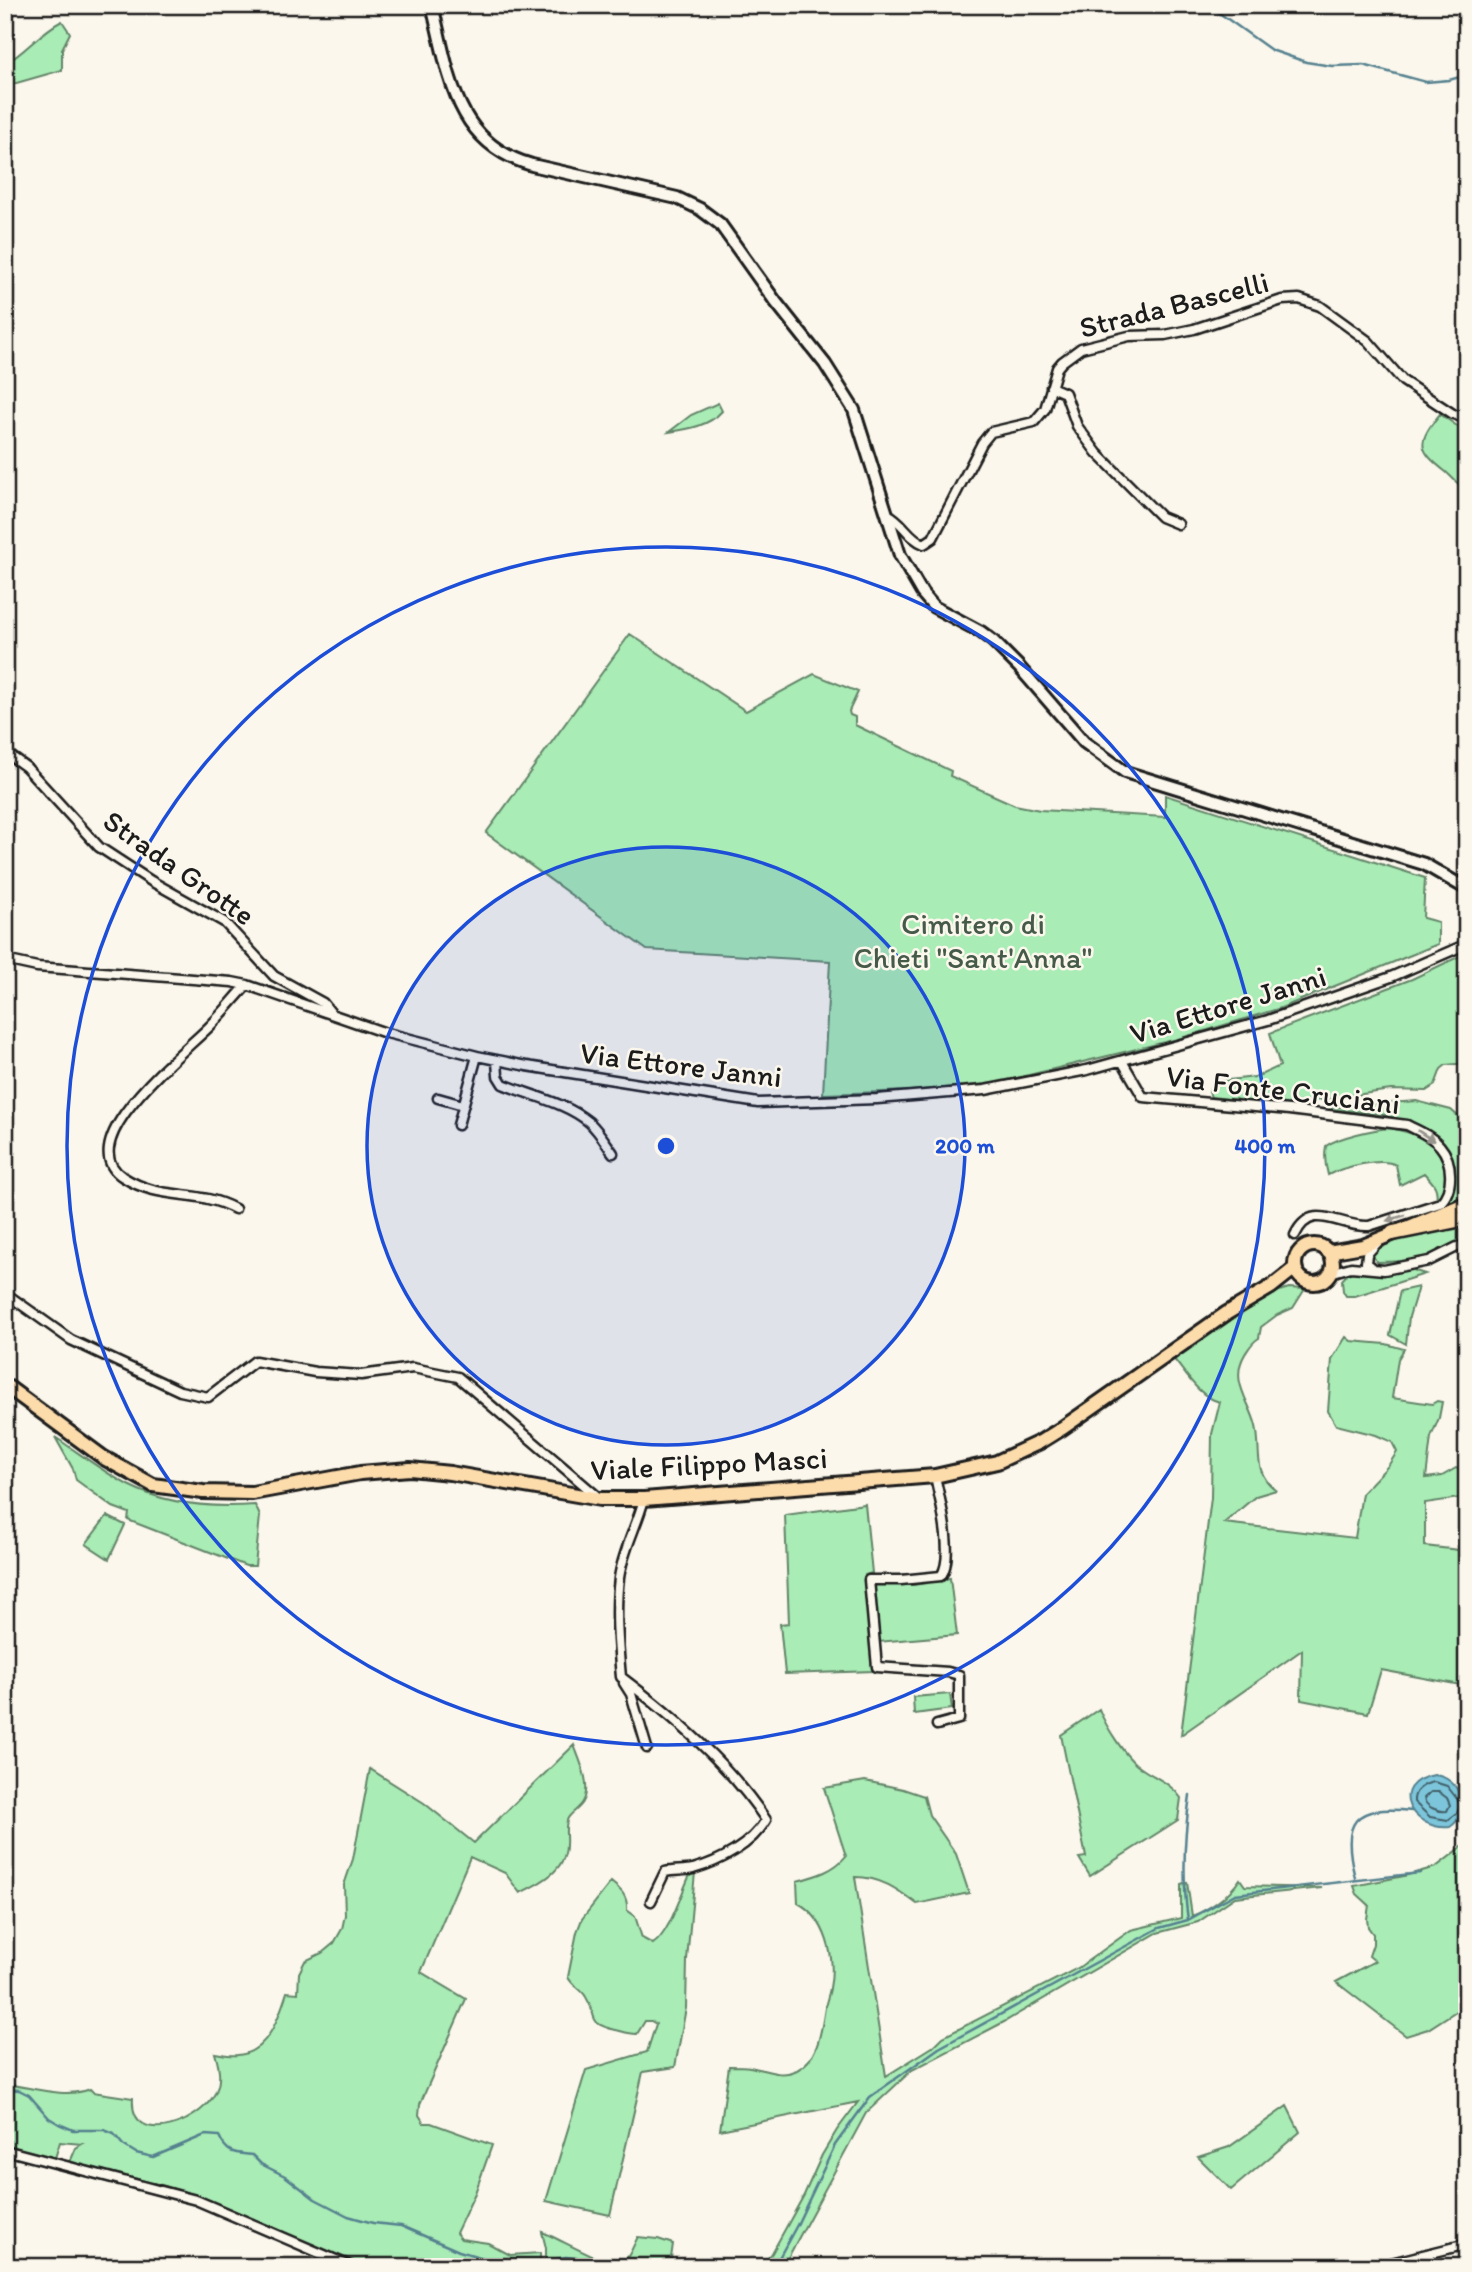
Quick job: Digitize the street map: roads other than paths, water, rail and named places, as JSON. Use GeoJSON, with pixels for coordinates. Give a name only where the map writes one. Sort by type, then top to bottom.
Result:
{"type":"FeatureCollection","features":[{"type":"Feature","properties":{"kind":"highway"},"geometry":{"type":"LineString","coordinates":[[1388,1236],[1467,1219]]}},
{"type":"Feature","properties":{"kind":"main road"},"geometry":{"type":"LineString","coordinates":[[1328,1252],[1363,1246],[1467,1203]]}},
{"type":"Feature","properties":{"kind":"main road"},"geometry":{"type":"LineString","coordinates":[[1388,1236],[1467,1212]]}},
{"type":"Feature","properties":{"kind":"main road"},"geometry":{"type":"LineString","coordinates":[[1331,1270],[1332,1260],[1328,1252],[1318,1245],[1307,1246],[1298,1253],[1295,1268],[1305,1280],[1320,1282],[1331,1270],[1363,1246]]}},
{"type":"Feature","properties":{"kind":"main road","name":"Viale Filippo Masci"},"geometry":{"type":"LineString","coordinates":[[7,1385],[104,1458],[153,1485],[203,1492],[252,1493],[360,1473],[410,1469],[600,1499],[644,1499],[935,1476],[997,1462],[1040,1442],[1227,1313],[1271,1287],[1295,1268]]}},
{"type":"Feature","properties":{"kind":"main road","name":"Viale Filippo Masci"},"geometry":{"type":"LineString","coordinates":[[1271,1287],[1291,1280],[1305,1280]]}},
{"type":"Feature","properties":{"kind":"street"},"geometry":{"type":"LineString","coordinates":[[432,5],[459,106],[480,136],[495,149],[532,166],[677,198],[700,209],[720,224],[841,387],[854,410],[900,555],[922,593],[934,607],[993,641],[1084,742],[1125,772],[1423,864],[1467,889]]}},
{"type":"Feature","properties":{"kind":"street","name":"Strada Bascelli"},"geometry":{"type":"LineString","coordinates":[[887,514],[914,540],[924,544],[933,538],[982,443],[992,432],[1034,422],[1045,409],[1054,375],[1062,362],[1081,348],[1129,335],[1165,335],[1194,329],[1282,300],[1299,299],[1320,306],[1368,341],[1403,381],[1453,414],[1467,419]]}},
{"type":"Feature","properties":{"kind":"street"},"geometry":{"type":"LineString","coordinates":[[1051,387],[1065,393],[1077,426],[1097,453],[1161,516],[1178,524]]}},
{"type":"Feature","properties":{"kind":"street","name":"Strada Grotte"},"geometry":{"type":"LineString","coordinates":[[5,752],[26,767],[99,847],[151,881],[224,922],[274,976],[323,1003],[331,1013]]}},
{"type":"Feature","properties":{"kind":"street","name":"Via Ettore Janni"},"geometry":{"type":"LineString","coordinates":[[5,960],[37,967],[247,985],[383,1032],[477,1056],[758,1103],[877,1099],[985,1090],[1122,1061],[1280,1016],[1391,977],[1467,944]]}},
{"type":"Feature","properties":{"kind":"street"},"geometry":{"type":"LineString","coordinates":[[235,1209],[209,1198],[148,1190],[113,1169],[108,1153],[117,1126],[143,1091],[212,1024],[247,985]]}},
{"type":"Feature","properties":{"kind":"street"},"geometry":{"type":"LineString","coordinates":[[458,1125],[477,1056]]}},
{"type":"Feature","properties":{"kind":"street"},"geometry":{"type":"LineString","coordinates":[[496,1060],[498,1076],[503,1084],[575,1113],[590,1123],[613,1153]]}},
{"type":"Feature","properties":{"kind":"street","name":"Via Fonte Cruciani"},"geometry":{"type":"LineString","coordinates":[[1122,1061],[1143,1097],[1289,1110],[1407,1125],[1440,1146],[1448,1160],[1450,1173],[1446,1197],[1433,1206],[1369,1226],[1357,1227],[1330,1217],[1312,1217],[1302,1224],[1295,1236]]}},
{"type":"Feature","properties":{"kind":"street"},"geometry":{"type":"LineString","coordinates":[[438,1098],[463,1105]]}},
{"type":"Feature","properties":{"kind":"street"},"geometry":{"type":"LineString","coordinates":[[1372,1268],[1366,1263],[1366,1257],[1388,1236]]}},
{"type":"Feature","properties":{"kind":"street"},"geometry":{"type":"LineString","coordinates":[[1331,1270],[1351,1267],[1384,1270],[1429,1261],[1467,1245]]}},
{"type":"Feature","properties":{"kind":"street"},"geometry":{"type":"LineString","coordinates":[[5,1293],[71,1340],[180,1391],[208,1397],[255,1361],[315,1372],[361,1375],[413,1368],[458,1377],[600,1499]]}},
{"type":"Feature","properties":{"kind":"street"},"geometry":{"type":"LineString","coordinates":[[935,1476],[945,1537],[946,1569],[941,1576],[869,1580],[877,1667],[948,1671],[959,1675],[959,1718],[937,1725]]}},
{"type":"Feature","properties":{"kind":"street"},"geometry":{"type":"LineString","coordinates":[[644,1499],[638,1524],[626,1548],[619,1577],[618,1642],[621,1677],[631,1694],[647,1748]]}},
{"type":"Feature","properties":{"kind":"street"},"geometry":{"type":"LineString","coordinates":[[621,1677],[677,1722],[753,1800],[766,1820],[758,1834],[739,1849],[695,1868],[665,1872],[651,1901]]}},
{"type":"Feature","properties":{"kind":"street"},"geometry":{"type":"LineString","coordinates":[[5,2150],[196,2200],[352,2267]]}},
{"type":"Feature","properties":{"kind":"street"},"geometry":{"type":"LineString","coordinates":[[1374,2267],[1467,2244]]}},
{"type":"Feature","properties":{"kind":"water"},"geometry":{"type":"Polygon","coordinates":[[[1434,1775],[1451,1782],[1460,1796],[1461,1813],[1450,1827],[1425,1822],[1415,1815],[1409,1806],[1410,1787],[1419,1780],[1434,1775]]]}},
{"type":"Feature","properties":{"kind":"waterway"},"geometry":{"type":"LineString","coordinates":[[1208,5],[1271,50],[1306,62],[1332,66],[1363,65],[1426,82],[1467,75]]}},
{"type":"Feature","properties":{"kind":"waterway"},"geometry":{"type":"LineString","coordinates":[[1188,1920],[1184,1858],[1190,1795]]}},
{"type":"Feature","properties":{"kind":"waterway"},"geometry":{"type":"LineString","coordinates":[[1355,1878],[1350,1842],[1351,1830],[1356,1820],[1364,1814],[1376,1811],[1412,1811]]}},
{"type":"Feature","properties":{"kind":"waterway"},"geometry":{"type":"LineString","coordinates":[[774,2267],[835,2145],[870,2097],[939,2048],[1159,1928],[1188,1920],[1235,1894],[1420,1873]]}},
{"type":"Feature","properties":{"kind":"waterway"},"geometry":{"type":"LineString","coordinates":[[5,2089],[19,2090],[29,2095],[49,2118],[59,2124],[73,2130],[104,2130],[114,2134],[123,2145],[136,2153],[153,2157],[205,2135],[219,2136],[228,2149],[252,2155],[261,2164],[285,2176],[315,2199],[348,2216],[373,2223],[401,2226],[459,2251],[514,2267]]}},
{"type":"Feature","properties":{"kind":"waterway"},"geometry":{"type":"LineString","coordinates":[[515,2267],[566,2257],[601,2267]]}},
{"type":"Feature","properties":{"kind":"waterway"},"geometry":{"type":"LineString","coordinates":[[626,2267],[647,2262],[656,2267]]}},
{"type":"Feature","properties":{"kind":"park label","name":"Cimitero di Chieti \"Sant'Anna\""},"geometry":{"type":"Point","coordinates":[973,941]}}]}
